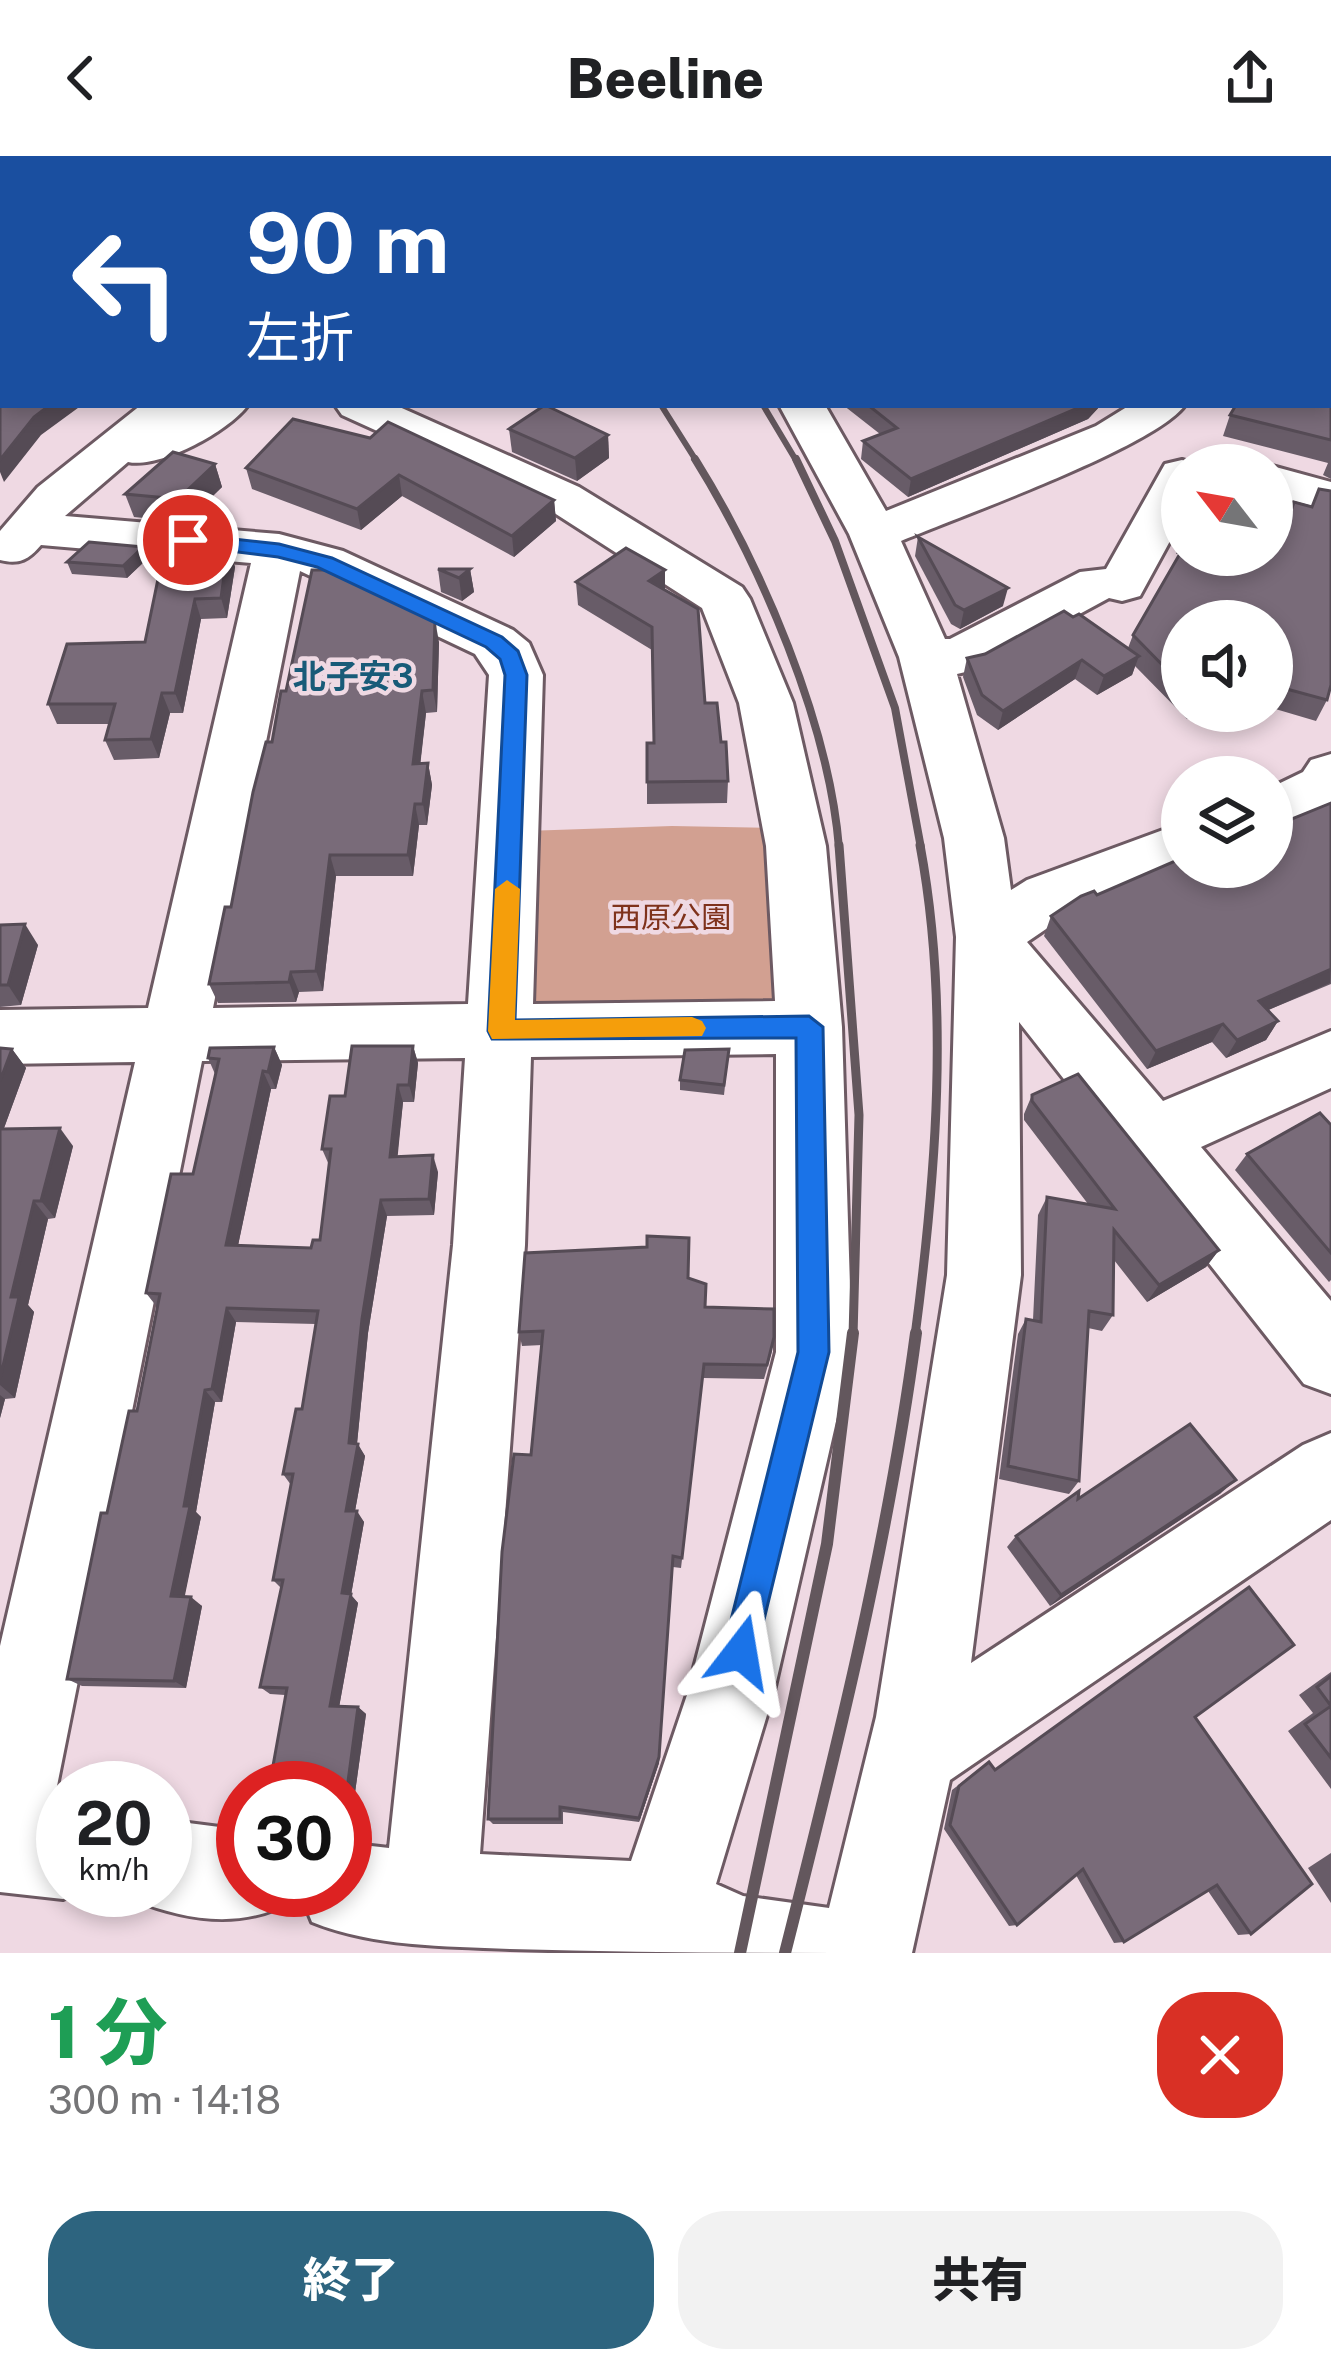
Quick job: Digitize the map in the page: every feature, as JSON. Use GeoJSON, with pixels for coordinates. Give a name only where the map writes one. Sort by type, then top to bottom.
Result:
{"type":"FeatureCollection","features":[{"type":"Feature","properties":{"kind":"street"},"geometry":{"type":"LineString","coordinates":[[26,530],[94,440],[126,408]]}},
{"type":"Feature","properties":{"kind":"street"},"geometry":{"type":"LineString","coordinates":[[26,530],[98,459],[165,408]]}},
{"type":"Feature","properties":{"kind":"street"},"geometry":{"type":"LineString","coordinates":[[98,459],[167,442],[220,408]]}},
{"type":"Feature","properties":{"kind":"street"},"geometry":{"type":"LineString","coordinates":[[365,408],[562,497],[724,599],[766,703],[796,846],[809,1027],[814,1352],[730,1695],[656,1931]]}},
{"type":"Feature","properties":{"kind":"street"},"geometry":{"type":"LineString","coordinates":[[804,408],[874,534],[926,657],[974,838],[987,937],[984,1275],[911,1754],[865,1953]]}},
{"type":"Feature","properties":{"kind":"street"},"geometry":{"type":"LineString","coordinates":[[874,534],[1112,436],[1157,408]]}},
{"type":"Feature","properties":{"kind":"street"},"geometry":{"type":"LineString","coordinates":[[1112,436],[1161,454]]}},
{"type":"Feature","properties":{"kind":"street"},"geometry":{"type":"LineString","coordinates":[[1293,486],[1331,497]]}},
{"type":"Feature","properties":{"kind":"street"},"geometry":{"type":"LineString","coordinates":[[926,657],[959,656],[1110,584],[1161,512]]}},
{"type":"Feature","properties":{"kind":"street"},"geometry":{"type":"LineString","coordinates":[[26,530],[279,550],[325,562],[494,642],[510,656],[516,675],[501,1031],[460,1594],[387,1894],[822,1953]]}},
{"type":"Feature","properties":{"kind":"street"},"geometry":{"type":"LineString","coordinates":[[36,1849],[0,1844],[279,550]]}},
{"type":"Feature","properties":{"kind":"street"},"geometry":{"type":"LineString","coordinates":[[1293,803],[1328,785],[1331,774]]}},
{"type":"Feature","properties":{"kind":"street"},"geometry":{"type":"LineString","coordinates":[[987,937],[1049,896],[1161,853]]}},
{"type":"Feature","properties":{"kind":"street"},"geometry":{"type":"LineString","coordinates":[[987,937],[1331,1358]]}},
{"type":"Feature","properties":{"kind":"street"},"geometry":{"type":"LineString","coordinates":[[0,1037],[809,1027]]}},
{"type":"Feature","properties":{"kind":"street"},"geometry":{"type":"LineString","coordinates":[[1153,1137],[1331,1058]]}},
{"type":"Feature","properties":{"kind":"street"},"geometry":{"type":"LineString","coordinates":[[911,1754],[1331,1473]]}},
{"type":"Feature","properties":{"kind":"green space","name":"西原公園"},"geometry":{"type":"Polygon","coordinates":[[[774,828],[784,996],[772,1003],[543,1011],[520,999],[525,831],[774,828]]]}},
{"type":"Feature","properties":{"kind":"building"},"geometry":{"type":"Polygon","coordinates":[[[0,408],[46,408],[34,417],[0,460],[0,408]]]}},
{"type":"Feature","properties":{"kind":"building"},"geometry":{"type":"Polygon","coordinates":[[[540,408],[551,408],[608,435],[575,458],[509,429],[540,408]]]}},
{"type":"Feature","properties":{"kind":"building"},"geometry":{"type":"Polygon","coordinates":[[[872,408],[1078,408],[911,479],[863,441],[897,428],[872,408]]]}},
{"type":"Feature","properties":{"kind":"building"},"geometry":{"type":"Polygon","coordinates":[[[1234,408],[1331,408],[1331,440],[1230,415],[1234,408]]]}},
{"type":"Feature","properties":{"kind":"building"},"geometry":{"type":"Polygon","coordinates":[[[293,419],[370,438],[388,422],[554,500],[512,536],[399,475],[357,509],[246,468],[293,419]]]}},
{"type":"Feature","properties":{"kind":"building"},"geometry":{"type":"Polygon","coordinates":[[[173,452],[215,464],[178,499],[125,494],[173,452]]]}},
{"type":"Feature","properties":{"kind":"building"},"geometry":{"type":"Polygon","coordinates":[[[1319,489],[1331,491],[1331,685],[1327,700],[1293,691],[1293,600],[1161,600],[1161,664],[1133,635],[1167,576],[1293,576],[1293,505],[1312,507],[1319,489]]]}},
{"type":"Feature","properties":{"kind":"building"},"geometry":{"type":"Polygon","coordinates":[[[918,537],[1008,588],[964,610],[955,605],[918,537]]]}},
{"type":"Feature","properties":{"kind":"building"},"geometry":{"type":"Polygon","coordinates":[[[89,542],[143,547],[123,566],[67,562],[89,542]]]}},
{"type":"Feature","properties":{"kind":"building"},"geometry":{"type":"Polygon","coordinates":[[[228,547],[221,598],[195,599],[175,693],[162,693],[151,739],[105,740],[115,704],[48,704],[67,644],[145,642],[164,550],[228,547]]]}},
{"type":"Feature","properties":{"kind":"building"},"geometry":{"type":"Polygon","coordinates":[[[626,548],[665,570],[649,581],[698,609],[705,703],[717,703],[728,781],[647,782],[647,743],[654,743],[652,627],[576,582],[626,548]]]}},
{"type":"Feature","properties":{"kind":"building"},"geometry":{"type":"Polygon","coordinates":[[[438,569],[470,569],[459,578],[438,569]]]}},
{"type":"Feature","properties":{"kind":"building"},"geometry":{"type":"Polygon","coordinates":[[[312,570],[328,570],[435,620],[433,690],[422,691],[413,764],[428,763],[423,804],[415,804],[408,855],[330,855],[316,971],[291,972],[289,982],[209,984],[225,907],[231,907],[266,742],[272,742],[281,691],[286,691],[312,570]]]}},
{"type":"Feature","properties":{"kind":"building"},"geometry":{"type":"Polygon","coordinates":[[[1064,611],[1073,617],[1079,614],[1139,656],[1104,676],[1082,660],[1003,711],[982,695],[967,658],[985,654],[1064,611]]]}},
{"type":"Feature","properties":{"kind":"building"},"geometry":{"type":"Polygon","coordinates":[[[1331,803],[1331,969],[1259,1001],[1278,1021],[1237,1040],[1223,1024],[1156,1051],[1051,916],[1081,896],[1094,891],[1097,895],[1161,867],[1161,888],[1293,888],[1293,818],[1331,803]]]}},
{"type":"Feature","properties":{"kind":"building"},"geometry":{"type":"Polygon","coordinates":[[[25,924],[8,985],[0,985],[0,925],[25,924]]]}},
{"type":"Feature","properties":{"kind":"building"},"geometry":{"type":"Polygon","coordinates":[[[352,1046],[413,1046],[409,1085],[398,1085],[390,1157],[433,1155],[429,1199],[381,1200],[362,1319],[349,1443],[358,1444],[346,1511],[357,1511],[342,1593],[351,1594],[330,1706],[358,1707],[351,1761],[274,1761],[287,1688],[260,1687],[283,1580],[273,1580],[293,1474],[283,1474],[296,1409],[302,1409],[318,1311],[227,1308],[212,1389],[205,1390],[184,1506],[190,1506],[171,1596],[191,1597],[174,1681],[67,1679],[101,1513],[107,1513],[129,1411],[137,1411],[160,1294],[146,1293],[171,1174],[193,1174],[219,1059],[208,1058],[210,1048],[274,1047],[268,1072],[263,1071],[226,1245],[311,1248],[313,1240],[320,1240],[331,1149],[322,1149],[330,1096],[345,1096],[352,1046]]]}},
{"type":"Feature","properties":{"kind":"building"},"geometry":{"type":"Polygon","coordinates":[[[0,1048],[12,1049],[0,1081],[0,1048]]]}},
{"type":"Feature","properties":{"kind":"building"},"geometry":{"type":"Polygon","coordinates":[[[729,1049],[724,1085],[680,1080],[685,1050],[729,1049]]]}},
{"type":"Feature","properties":{"kind":"building"},"geometry":{"type":"Polygon","coordinates":[[[1078,1074],[1219,1250],[1159,1285],[1114,1230],[1113,1315],[1089,1311],[1079,1481],[1008,1466],[1026,1319],[1041,1322],[1047,1197],[1115,1209],[1032,1101],[1032,1095],[1078,1074]]]}},
{"type":"Feature","properties":{"kind":"building"},"geometry":{"type":"Polygon","coordinates":[[[1320,1113],[1331,1125],[1331,1253],[1247,1154],[1320,1113]]]}},
{"type":"Feature","properties":{"kind":"building"},"geometry":{"type":"Polygon","coordinates":[[[60,1128],[41,1201],[34,1201],[11,1297],[19,1297],[0,1379],[0,1129],[60,1128]]]}},
{"type":"Feature","properties":{"kind":"building"},"geometry":{"type":"Polygon","coordinates":[[[647,1236],[689,1238],[688,1278],[706,1284],[705,1307],[774,1309],[767,1365],[704,1364],[682,1558],[673,1556],[659,1757],[639,1818],[560,1807],[560,1819],[488,1819],[502,1552],[514,1454],[531,1455],[543,1331],[519,1332],[525,1253],[647,1247],[647,1236]]]}},
{"type":"Feature","properties":{"kind":"building"},"geometry":{"type":"Polygon","coordinates":[[[1190,1424],[1236,1480],[1061,1595],[1016,1536],[1079,1491],[1078,1499],[1190,1424]]]}},
{"type":"Feature","properties":{"kind":"building"},"geometry":{"type":"Polygon","coordinates":[[[1249,1587],[1294,1645],[1195,1717],[1312,1884],[1251,1934],[1217,1885],[1124,1942],[1083,1869],[1017,1925],[950,1825],[959,1786],[989,1762],[995,1770],[1249,1587]]]}},
{"type":"Feature","properties":{"kind":"building"},"geometry":{"type":"Polygon","coordinates":[[[1331,1676],[1331,1706],[1317,1687],[1331,1676]]]}},
{"type":"Feature","properties":{"kind":"building"},"geometry":{"type":"Polygon","coordinates":[[[1331,1706],[1331,1758],[1305,1724],[1331,1706]]]}},
{"type":"Feature","properties":{"kind":"railway"},"geometry":{"type":"LineString","coordinates":[[663,408],[697,462]]}},
{"type":"Feature","properties":{"kind":"railway"},"geometry":{"type":"LineString","coordinates":[[765,408],[797,462]]}},
{"type":"Feature","properties":{"kind":"railway"},"geometry":{"type":"LineString","coordinates":[[695,459],[744,547],[788,646],[822,749],[839,848]]}},
{"type":"Feature","properties":{"kind":"railway"},"geometry":{"type":"LineString","coordinates":[[796,459],[835,541],[895,708],[921,848]]}},
{"type":"Feature","properties":{"kind":"railway"},"geometry":{"type":"LineString","coordinates":[[839,845],[859,1115],[853,1336]]}},
{"type":"Feature","properties":{"kind":"railway"},"geometry":{"type":"LineString","coordinates":[[915,1336],[937,1090],[935,967],[920,845]]}},
{"type":"Feature","properties":{"kind":"railway"},"geometry":{"type":"LineString","coordinates":[[740,1953],[827,1544],[853,1333]]}},
{"type":"Feature","properties":{"kind":"railway"},"geometry":{"type":"LineString","coordinates":[[785,1953],[876,1567],[916,1333]]}},
{"type":"Feature","properties":{"kind":"slow traffic"},"geometry":{"type":"LineString","coordinates":[[507,889],[501,1031],[692,1028]]}},
{"type":"Feature","properties":{"kind":"district","name":"北子安3"},"geometry":{"type":"Point","coordinates":[353,676]}},
{"type":"Feature","properties":{"kind":"route"},"geometry":{"type":"LineString","coordinates":[[188,540],[279,550],[325,562],[494,642],[510,656],[516,675],[501,1031],[809,1027],[814,1352],[741,1652]]}}]}
